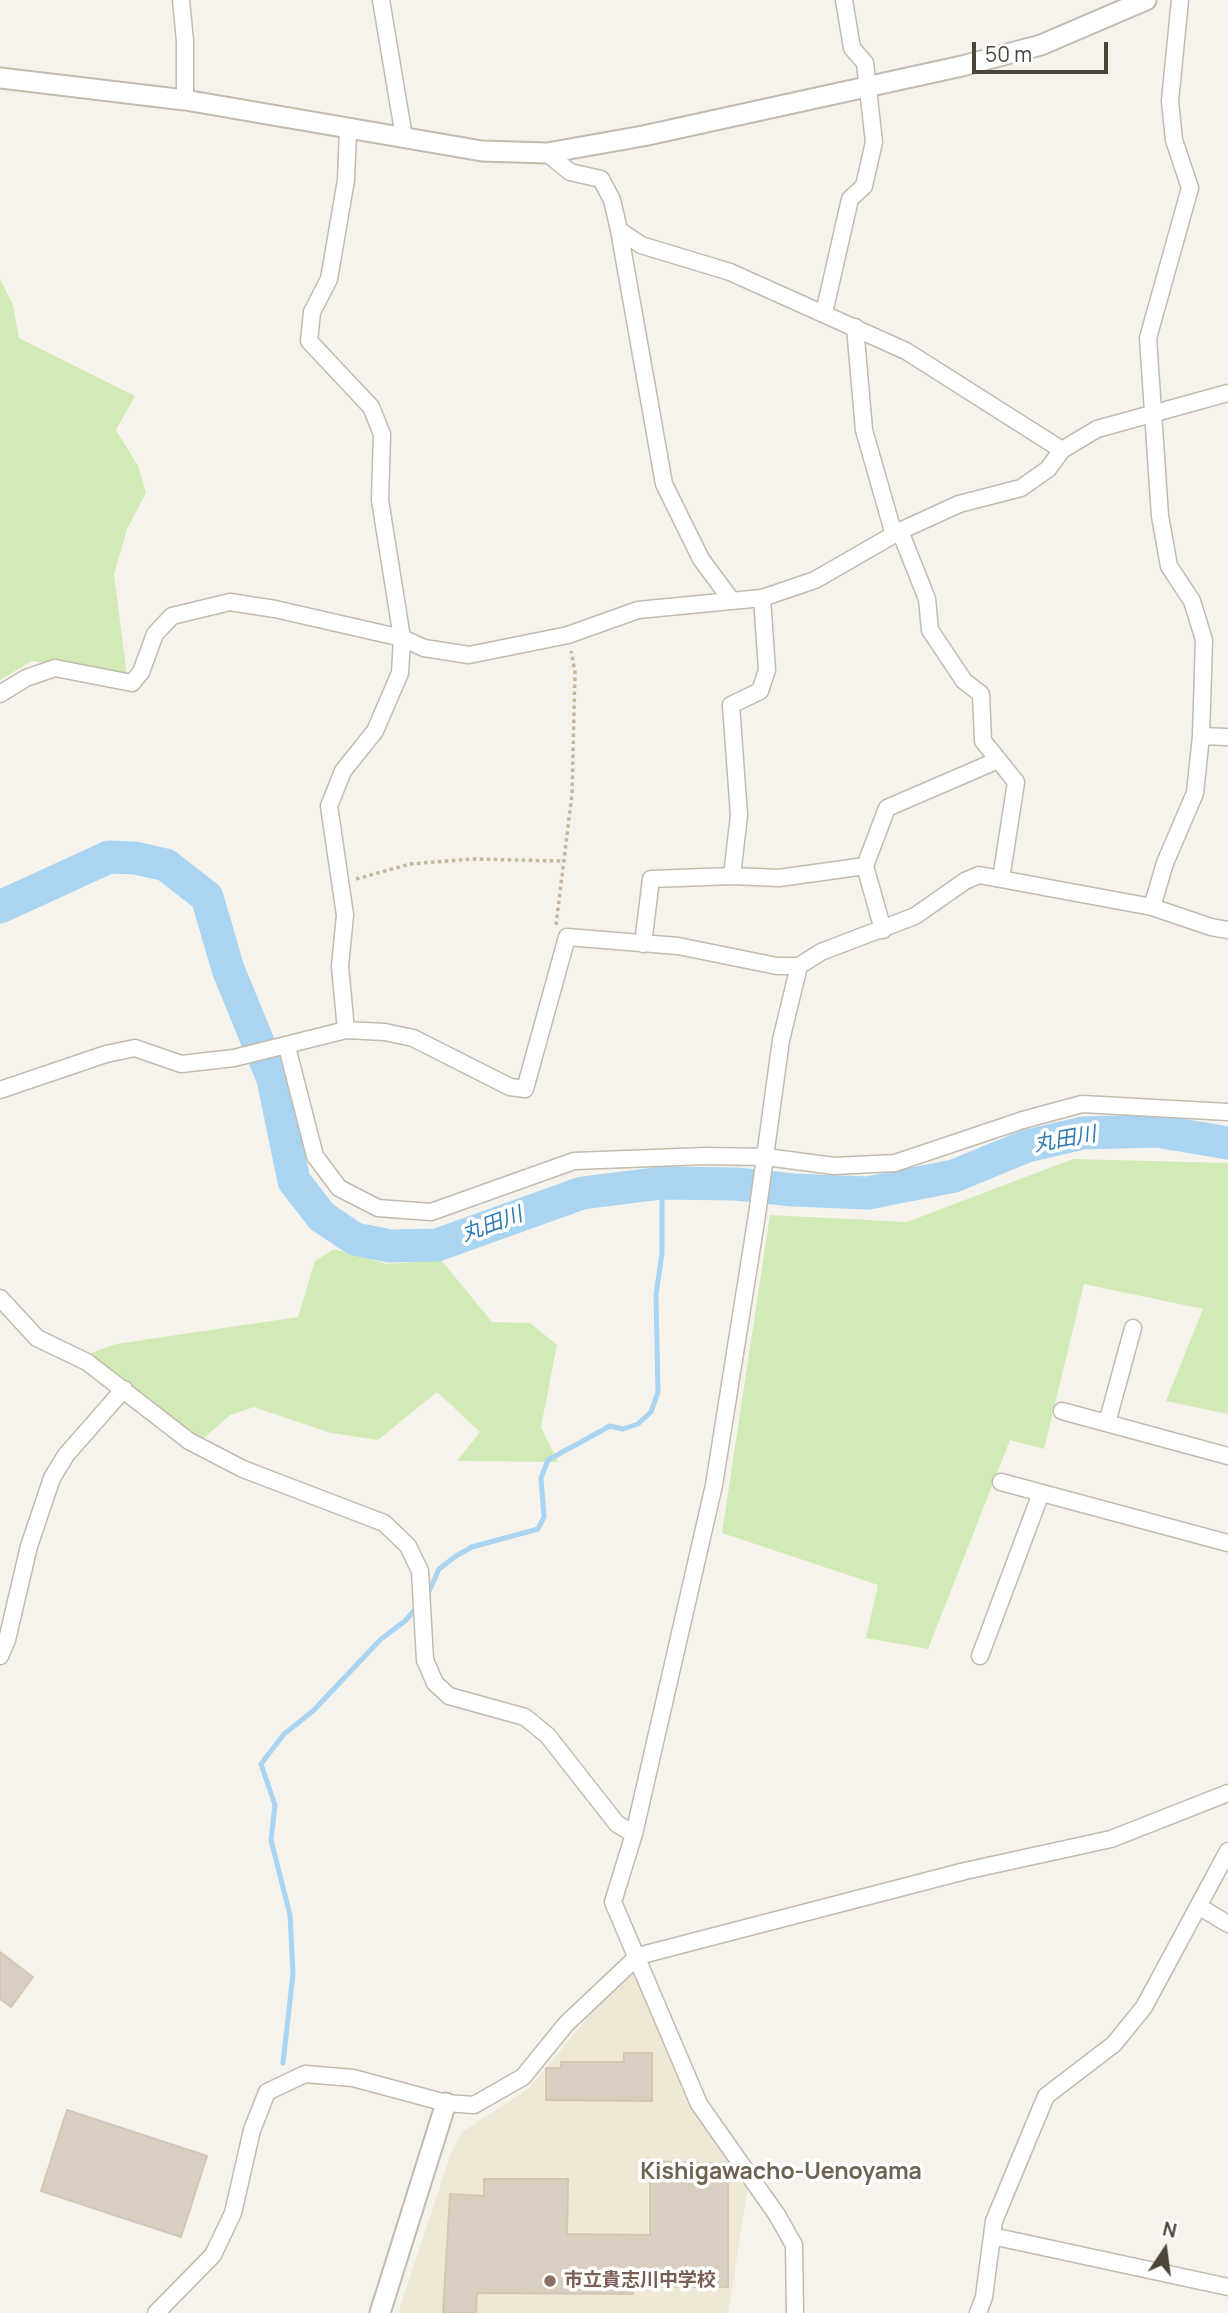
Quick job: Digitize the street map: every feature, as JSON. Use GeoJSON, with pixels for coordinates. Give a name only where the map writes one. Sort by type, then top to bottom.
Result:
{"type":"FeatureCollection","features":[{"type":"Feature","properties":{"kind":"street"},"geometry":{"type":"LineString","coordinates":[[181,0],[185,41],[185,100]]}},
{"type":"Feature","properties":{"kind":"street"},"geometry":{"type":"LineString","coordinates":[[382,0],[404,137]]}},
{"type":"Feature","properties":{"kind":"street"},"geometry":{"type":"LineString","coordinates":[[824,313],[850,199],[864,186],[874,142],[865,63],[852,48],[844,0]]}},
{"type":"Feature","properties":{"kind":"street"},"geometry":{"type":"LineString","coordinates":[[0,78],[185,100],[348,131],[404,137],[482,151],[547,153],[643,136],[962,66],[1041,45],[1146,0]]}},
{"type":"Feature","properties":{"kind":"street"},"geometry":{"type":"LineString","coordinates":[[1152,906],[1165,863],[1195,793],[1201,736],[1204,640],[1192,601],[1169,566],[1160,516],[1148,338],[1190,188],[1174,140],[1170,101],[1180,0]]}},
{"type":"Feature","properties":{"kind":"street"},"geometry":{"type":"LineString","coordinates":[[346,1030],[340,966],[345,915],[330,806],[343,771],[375,731],[400,673],[402,638],[380,500],[382,434],[371,407],[309,341],[312,312],[329,279],[346,180],[348,131]]}},
{"type":"Feature","properties":{"kind":"street"},"geometry":{"type":"LineString","coordinates":[[547,153],[570,172],[601,179],[612,200],[664,484],[701,559],[732,601]]}},
{"type":"Feature","properties":{"kind":"street"},"geometry":{"type":"LineString","coordinates":[[618,230],[641,246],[730,271],[906,351],[1062,450]]}},
{"type":"Feature","properties":{"kind":"street"},"geometry":{"type":"LineString","coordinates":[[855,327],[864,430],[897,533],[927,599],[930,630],[964,681],[981,694],[983,741],[996,761],[1016,782],[1001,878]]}},
{"type":"Feature","properties":{"kind":"street"},"geometry":{"type":"LineString","coordinates":[[0,694],[26,678],[55,668],[132,682],[141,672],[155,634],[172,616],[230,602],[275,609],[402,638],[424,648],[469,655],[568,635],[638,610],[762,598],[815,580],[897,533],[959,504],[1021,488],[1048,468],[1062,450],[1097,429],[1228,393]]}},
{"type":"Feature","properties":{"kind":"street"},"geometry":{"type":"LineString","coordinates":[[732,876],[739,815],[732,705],[760,691],[767,670],[762,598]]}},
{"type":"Feature","properties":{"kind":"street"},"geometry":{"type":"LineString","coordinates":[[1201,736],[1228,737]]}},
{"type":"Feature","properties":{"kind":"street"},"geometry":{"type":"LineString","coordinates":[[883,930],[866,866],[887,808],[996,761]]}},
{"type":"Feature","properties":{"kind":"street"},"geometry":{"type":"LineString","coordinates":[[643,944],[651,878],[779,878],[866,866]]}},
{"type":"Feature","properties":{"kind":"street"},"geometry":{"type":"LineString","coordinates":[[0,1090],[106,1054],[135,1048],[181,1064],[234,1058],[287,1047],[346,1030],[385,1032],[413,1038],[510,1087],[525,1088],[567,937],[678,946],[777,966],[799,966],[821,952],[915,916],[965,881],[979,875],[1152,906],[1211,927],[1228,930]]}},
{"type":"Feature","properties":{"kind":"street"},"geometry":{"type":"LineString","coordinates":[[795,2313],[793,2245],[777,2215],[699,2104],[613,1902],[634,1834],[714,1485],[766,1157],[781,1040],[799,966]]}},
{"type":"Feature","properties":{"kind":"street"},"geometry":{"type":"LineString","coordinates":[[287,1047],[314,1156],[339,1188],[378,1208],[431,1212],[574,1161],[645,1156],[766,1157],[834,1166],[895,1163],[1023,1120],[1082,1104],[1228,1112]]}},
{"type":"Feature","properties":{"kind":"street"},"geometry":{"type":"LineString","coordinates":[[0,1298],[37,1338],[87,1362],[190,1441],[243,1469],[384,1523],[408,1546],[420,1571],[425,1660],[435,1683],[449,1696],[525,1717],[548,1736],[617,1824],[634,1834]]}},
{"type":"Feature","properties":{"kind":"street"},"geometry":{"type":"LineString","coordinates":[[1107,1423],[1133,1328]]}},
{"type":"Feature","properties":{"kind":"street"},"geometry":{"type":"LineString","coordinates":[[0,1656],[7,1640],[29,1546],[52,1478],[65,1454],[124,1389]]}},
{"type":"Feature","properties":{"kind":"street"},"geometry":{"type":"LineString","coordinates":[[1062,1411],[1228,1456]]}},
{"type":"Feature","properties":{"kind":"street"},"geometry":{"type":"LineString","coordinates":[[1001,1482],[1228,1543]]}},
{"type":"Feature","properties":{"kind":"street"},"geometry":{"type":"LineString","coordinates":[[980,1656],[1041,1493]]}},
{"type":"Feature","properties":{"kind":"street"},"geometry":{"type":"LineString","coordinates":[[156,2313],[213,2255],[233,2213],[252,2130],[267,2092],[305,2074],[354,2078],[446,2102],[474,2105],[523,2077],[566,2024],[638,1956],[965,1871],[1111,1839],[1228,1793]]}},
{"type":"Feature","properties":{"kind":"street"},"geometry":{"type":"LineString","coordinates":[[978,2313],[984,2297],[998,2209],[1046,2096],[1114,2044],[1144,2007],[1228,1852]]}},
{"type":"Feature","properties":{"kind":"street"},"geometry":{"type":"LineString","coordinates":[[1200,1907],[1228,1924]]}},
{"type":"Feature","properties":{"kind":"street"},"geometry":{"type":"LineString","coordinates":[[380,2313],[446,2102]]}},
{"type":"Feature","properties":{"kind":"street"},"geometry":{"type":"LineString","coordinates":[[992,2236],[1228,2287]]}},
{"type":"Feature","properties":{"kind":"path"},"geometry":{"type":"LineString","coordinates":[[567,937],[555,930],[573,766],[575,672],[568,635]]}},
{"type":"Feature","properties":{"kind":"path"},"geometry":{"type":"LineString","coordinates":[[340,883],[410,864],[471,859],[563,861]]}},
{"type":"Feature","properties":{"kind":"shaded area"},"geometry":{"type":"Polygon","coordinates":[[[635,1972],[748,2187],[728,2313],[398,2313],[451,2153],[462,2132],[529,2088],[601,2002],[635,1972]]]}},
{"type":"Feature","properties":{"kind":"green space"},"geometry":{"type":"Polygon","coordinates":[[[0,279],[13,305],[19,338],[135,396],[116,430],[138,466],[146,493],[127,529],[114,574],[127,676],[32,661],[0,680],[0,279]]]}},
{"type":"Feature","properties":{"kind":"green space"},"geometry":{"type":"Polygon","coordinates":[[[1073,1159],[1228,1163],[1228,1414],[1166,1401],[1203,1309],[1084,1284],[1044,1449],[1010,1440],[928,1649],[866,1638],[878,1585],[722,1533],[770,1215],[907,1222],[1073,1159]]]}},
{"type":"Feature","properties":{"kind":"green space"},"geometry":{"type":"Polygon","coordinates":[[[334,1249],[387,1264],[441,1260],[492,1322],[530,1323],[557,1345],[541,1427],[558,1462],[457,1461],[480,1432],[437,1392],[378,1440],[331,1433],[254,1407],[230,1415],[202,1440],[88,1354],[116,1344],[298,1317],[315,1261],[334,1249]]]}},
{"type":"Feature","properties":{"kind":"building"},"geometry":{"type":"Polygon","coordinates":[[[0,1952],[33,1977],[11,2007],[0,1999],[0,1952]]]}},
{"type":"Feature","properties":{"kind":"building"},"geometry":{"type":"Polygon","coordinates":[[[624,2053],[652,2053],[652,2101],[546,2100],[546,2068],[561,2068],[561,2062],[624,2062],[624,2053]]]}},
{"type":"Feature","properties":{"kind":"building"},"geometry":{"type":"Polygon","coordinates":[[[67,2110],[207,2156],[181,2237],[41,2191],[67,2110]]]}},
{"type":"Feature","properties":{"kind":"building"},"geometry":{"type":"Polygon","coordinates":[[[650,2161],[728,2164],[728,2287],[633,2286],[633,2294],[477,2293],[476,2313],[443,2313],[450,2194],[484,2196],[484,2179],[568,2179],[567,2234],[650,2235],[650,2161]]]}},
{"type":"Feature","properties":{"kind":"waterway","name":"丸田川"},"geometry":{"type":"LineString","coordinates":[[0,907],[109,857],[135,858],[166,865],[207,897],[228,969],[273,1079],[294,1181],[322,1217],[355,1239],[390,1246],[437,1245],[582,1193],[662,1183],[737,1184],[793,1190],[868,1193],[954,1176],[1027,1146],[1083,1133],[1157,1131],[1228,1143]]}},
{"type":"Feature","properties":{"kind":"waterway"},"geometry":{"type":"LineString","coordinates":[[427,1596],[439,1569],[456,1556],[472,1547],[538,1529],[544,1517],[541,1478],[548,1460],[610,1426],[623,1429],[638,1424],[651,1412],[658,1392],[656,1295],[662,1253],[662,1183]]}},
{"type":"Feature","properties":{"kind":"waterway"},"geometry":{"type":"LineString","coordinates":[[283,2063],[293,1974],[290,1915],[271,1840],[275,1805],[261,1764],[284,1734],[313,1711],[381,1639],[405,1621],[418,1606]]}},
{"type":"Feature","properties":{"kind":"place","name":"市立貴志川中学校"},"geometry":{"type":"Point","coordinates":[550,2281]}},
{"type":"Feature","properties":{"kind":"district","name":"Kishigawacho-Uenoyama"},"geometry":{"type":"Point","coordinates":[781,2173]}}]}
